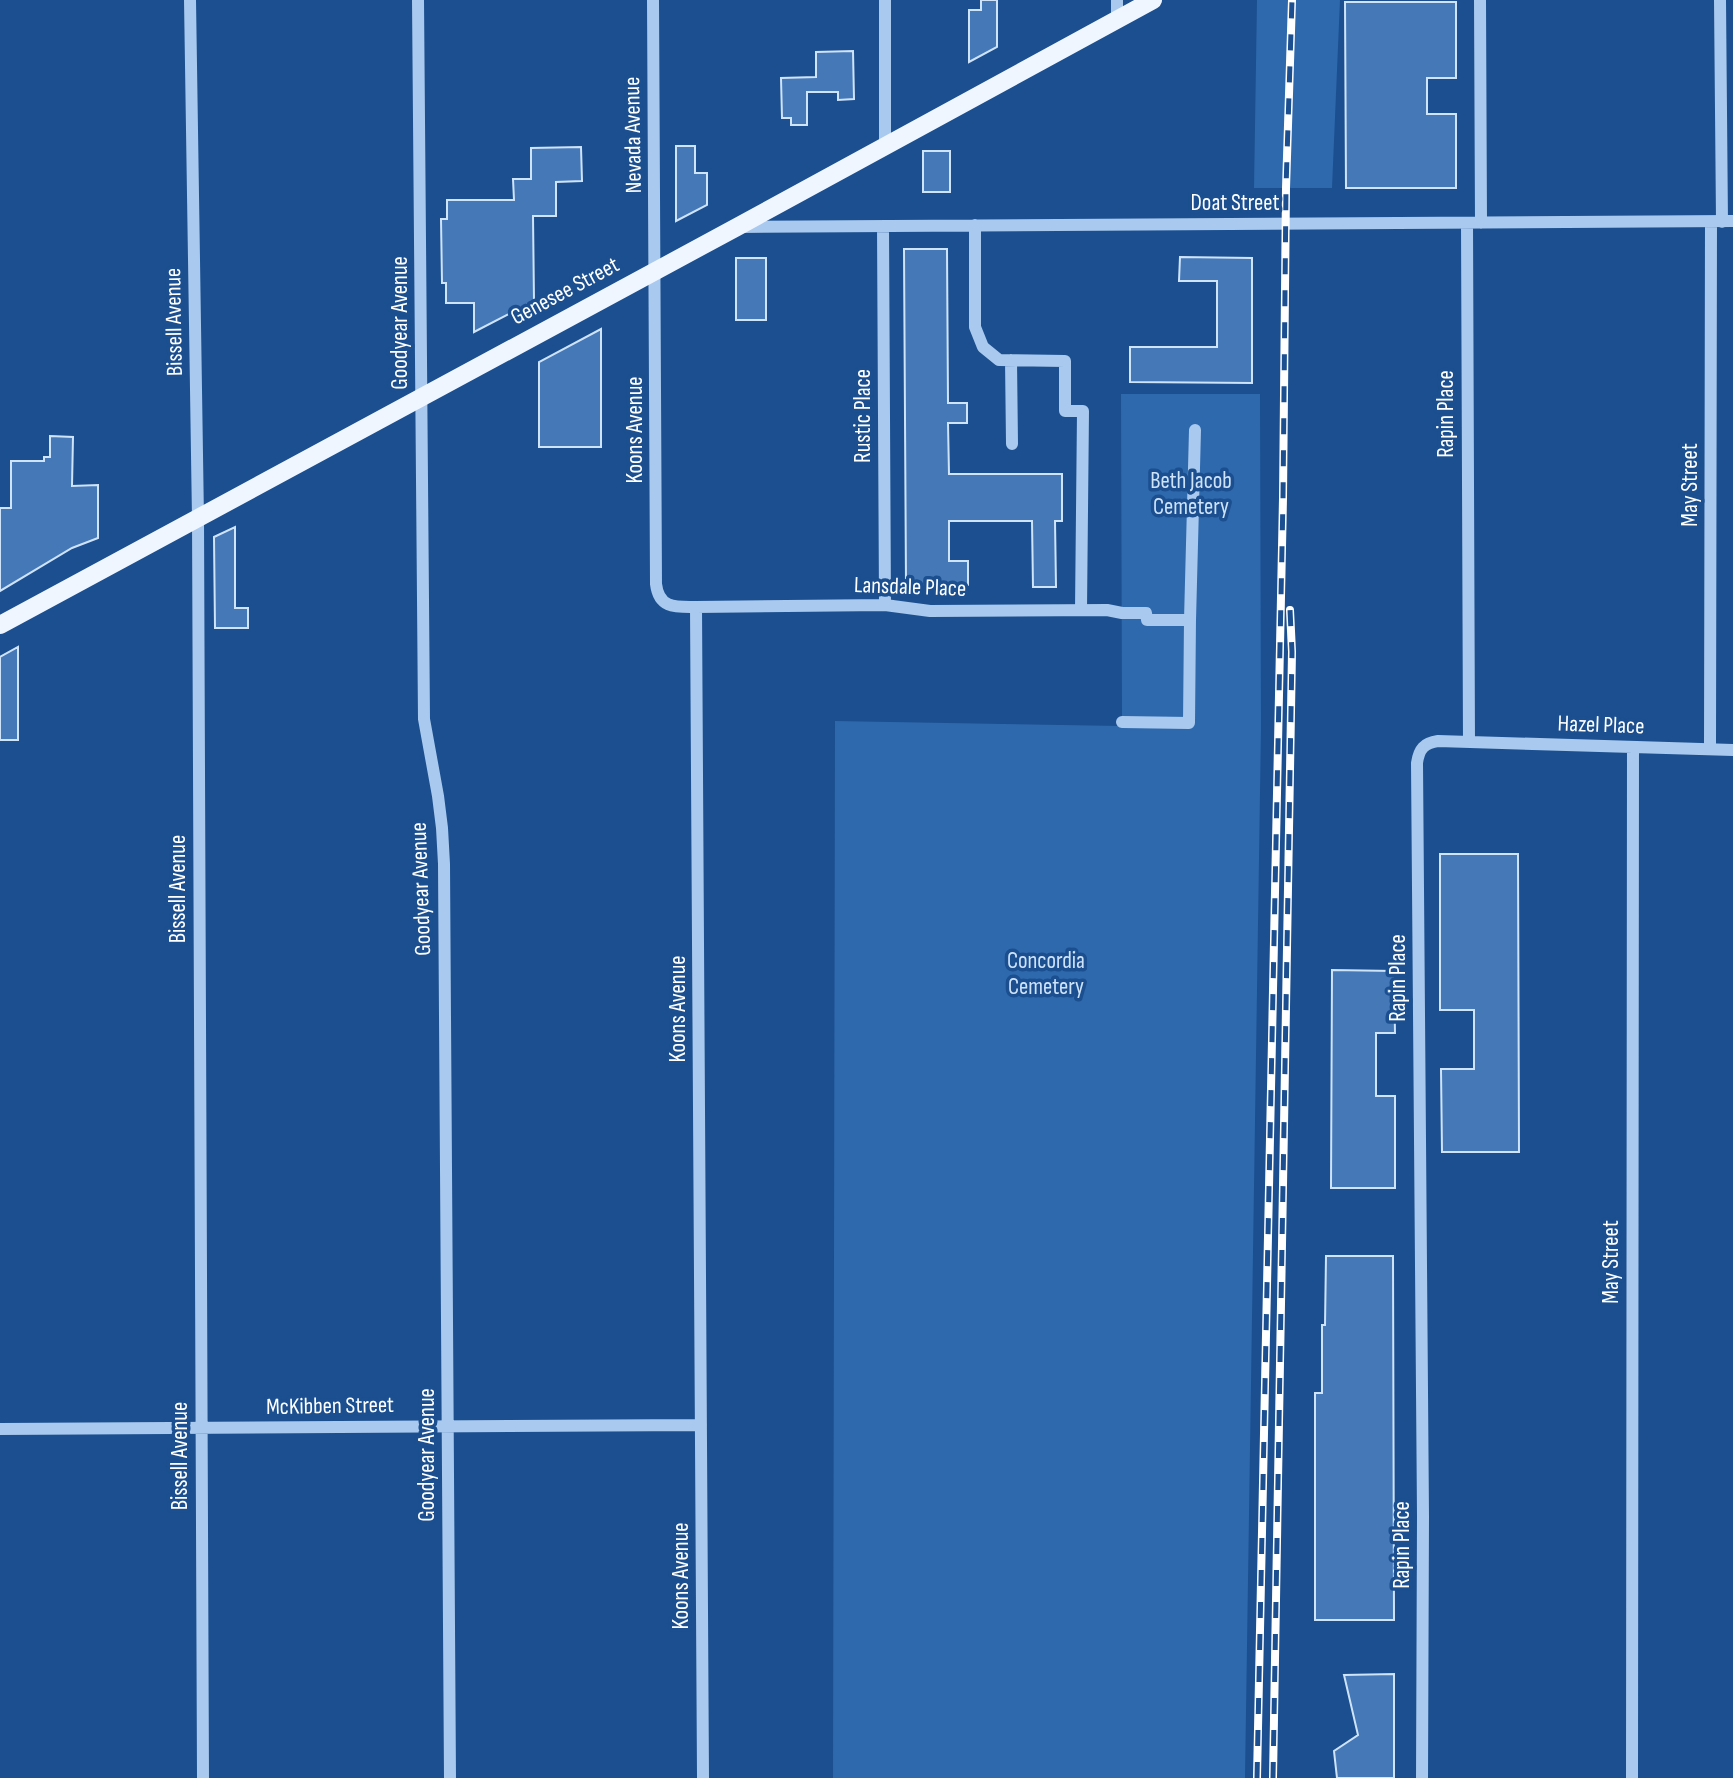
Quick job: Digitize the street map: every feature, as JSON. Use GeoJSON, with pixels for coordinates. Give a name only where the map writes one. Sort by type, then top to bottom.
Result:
{"type":"FeatureCollection","features":[{"type":"Feature","properties":{"kind":"main road","name":"Genesee Street"},"geometry":{"type":"LineString","coordinates":[[0,625],[1153,0]]}},
{"type":"Feature","properties":{"kind":"street","name":"Bissell Avenue"},"geometry":{"type":"LineString","coordinates":[[190,0],[198,519],[203,1778]]}},
{"type":"Feature","properties":{"kind":"street","name":"Goodyear Avenue"},"geometry":{"type":"LineString","coordinates":[[418,0],[424,719],[442,828],[444,864],[450,1778]]}},
{"type":"Feature","properties":{"kind":"street","name":"Nevada Avenue"},"geometry":{"type":"LineString","coordinates":[[653,0],[655,270]]}},
{"type":"Feature","properties":{"kind":"street"},"geometry":{"type":"LineString","coordinates":[[884,0],[885,147]]}},
{"type":"Feature","properties":{"kind":"street"},"geometry":{"type":"LineString","coordinates":[[1117,0],[1117,20]]}},
{"type":"Feature","properties":{"kind":"street"},"geometry":{"type":"LineString","coordinates":[[1480,0],[1481,223]]}},
{"type":"Feature","properties":{"kind":"street","name":"May Street"},"geometry":{"type":"LineString","coordinates":[[1710,749],[1722,222],[1720,0]]}},
{"type":"Feature","properties":{"kind":"street","name":"Doat Street"},"geometry":{"type":"LineString","coordinates":[[737,227],[1722,222]]}},
{"type":"Feature","properties":{"kind":"street","name":"Rapin Place"},"geometry":{"type":"LineString","coordinates":[[1422,1778],[1423,1516],[1417,763],[1424,745],[1430,742],[1469,742],[1467,223]]}},
{"type":"Feature","properties":{"kind":"street"},"geometry":{"type":"LineString","coordinates":[[975,225],[975,327],[983,347],[999,360],[1065,361],[1065,411],[1083,411],[1081,610]]}},
{"type":"Feature","properties":{"kind":"street","name":"Rustic Place"},"geometry":{"type":"LineString","coordinates":[[883,226],[885,605]]}},
{"type":"Feature","properties":{"kind":"street","name":"Koons Avenue"},"geometry":{"type":"LineString","coordinates":[[655,270],[657,592],[668,605],[696,607],[703,1778]]}},
{"type":"Feature","properties":{"kind":"street"},"geometry":{"type":"LineString","coordinates":[[1011,360],[1012,444]]}},
{"type":"Feature","properties":{"kind":"street"},"geometry":{"type":"LineString","coordinates":[[1122,722],[1189,723],[1195,430]]}},
{"type":"Feature","properties":{"kind":"street","name":"Lansdale Place"},"geometry":{"type":"LineString","coordinates":[[696,607],[885,605],[930,611],[1107,610],[1146,613],[1147,620],[1190,620]]}},
{"type":"Feature","properties":{"kind":"street","name":"Hazel Place"},"geometry":{"type":"LineString","coordinates":[[1469,742],[1733,750]]}},
{"type":"Feature","properties":{"kind":"street","name":"May Street"},"geometry":{"type":"LineString","coordinates":[[1632,1778],[1633,747]]}},
{"type":"Feature","properties":{"kind":"street","name":"McKibben Street"},"geometry":{"type":"LineString","coordinates":[[0,1429],[701,1425]]}},
{"type":"Feature","properties":{"kind":"green space"},"geometry":{"type":"Polygon","coordinates":[[[1257,0],[1340,0],[1332,188],[1254,188],[1257,0]]]}},
{"type":"Feature","properties":{"kind":"green space","name":"Concordia Cemetery"},"geometry":{"type":"Polygon","coordinates":[[[1121,394],[1260,394],[1261,728],[1245,1778],[833,1778],[835,721],[1122,726],[1121,394]]]}},
{"type":"Feature","properties":{"kind":"building"},"geometry":{"type":"Polygon","coordinates":[[[981,0],[997,0],[997,47],[969,62],[969,10],[981,10],[981,0]]]}},
{"type":"Feature","properties":{"kind":"building"},"geometry":{"type":"Polygon","coordinates":[[[1345,2],[1456,2],[1456,78],[1427,78],[1427,114],[1456,114],[1456,188],[1346,188],[1345,2]]]}},
{"type":"Feature","properties":{"kind":"building"},"geometry":{"type":"Polygon","coordinates":[[[853,51],[854,99],[838,100],[838,92],[807,92],[807,125],[791,125],[791,118],[782,118],[781,78],[816,77],[816,52],[853,51]]]}},
{"type":"Feature","properties":{"kind":"building"},"geometry":{"type":"Polygon","coordinates":[[[676,146],[695,146],[695,173],[707,173],[707,205],[676,221],[676,146]]]}},
{"type":"Feature","properties":{"kind":"building"},"geometry":{"type":"Polygon","coordinates":[[[581,147],[582,181],[556,182],[556,216],[533,216],[534,301],[474,332],[474,303],[446,303],[446,283],[442,283],[441,219],[447,219],[447,200],[514,200],[513,179],[531,179],[531,148],[581,147]]]}},
{"type":"Feature","properties":{"kind":"building"},"geometry":{"type":"Polygon","coordinates":[[[923,151],[950,151],[950,192],[923,192],[923,151]]]}},
{"type":"Feature","properties":{"kind":"building"},"geometry":{"type":"Polygon","coordinates":[[[904,249],[947,249],[948,403],[967,403],[967,423],[948,423],[949,474],[1062,474],[1062,521],[1055,521],[1056,587],[1033,587],[1032,521],[949,521],[949,561],[968,561],[968,585],[906,585],[904,249]]]}},
{"type":"Feature","properties":{"kind":"building"},"geometry":{"type":"Polygon","coordinates":[[[1180,257],[1252,258],[1252,383],[1130,382],[1130,347],[1217,347],[1217,281],[1179,281],[1180,257]]]}},
{"type":"Feature","properties":{"kind":"building"},"geometry":{"type":"Polygon","coordinates":[[[736,258],[766,258],[766,320],[736,320],[736,258]]]}},
{"type":"Feature","properties":{"kind":"building"},"geometry":{"type":"Polygon","coordinates":[[[601,329],[601,447],[539,447],[539,362],[601,329]]]}},
{"type":"Feature","properties":{"kind":"building"},"geometry":{"type":"Polygon","coordinates":[[[50,436],[73,437],[72,486],[98,485],[98,538],[72,548],[0,591],[0,508],[11,508],[11,461],[44,461],[44,457],[50,457],[50,436]]]}},
{"type":"Feature","properties":{"kind":"building"},"geometry":{"type":"Polygon","coordinates":[[[235,527],[235,608],[248,608],[248,628],[215,628],[214,537],[235,527]]]}},
{"type":"Feature","properties":{"kind":"building"},"geometry":{"type":"Polygon","coordinates":[[[18,647],[18,740],[0,740],[0,657],[18,647]]]}},
{"type":"Feature","properties":{"kind":"building"},"geometry":{"type":"Polygon","coordinates":[[[1440,854],[1518,854],[1519,1152],[1442,1152],[1441,1069],[1474,1069],[1474,1010],[1440,1010],[1440,854]]]}},
{"type":"Feature","properties":{"kind":"building"},"geometry":{"type":"Polygon","coordinates":[[[1332,970],[1394,971],[1395,1033],[1376,1033],[1376,1096],[1395,1096],[1395,1188],[1331,1188],[1332,970]]]}},
{"type":"Feature","properties":{"kind":"building"},"geometry":{"type":"Polygon","coordinates":[[[1326,1256],[1393,1256],[1394,1620],[1315,1620],[1315,1393],[1322,1393],[1326,1256]]]}},
{"type":"Feature","properties":{"kind":"building"},"geometry":{"type":"Polygon","coordinates":[[[1394,1674],[1394,1778],[1337,1778],[1334,1751],[1358,1735],[1344,1675],[1394,1674]]]}},
{"type":"Feature","properties":{"kind":"railway"},"geometry":{"type":"LineString","coordinates":[[1257,1778],[1283,498],[1286,188],[1292,0]]}},
{"type":"Feature","properties":{"kind":"railway"},"geometry":{"type":"LineString","coordinates":[[1273,1778],[1292,652],[1290,610]]}},
{"type":"Feature","properties":{"kind":"park label","name":"Beth Jacob Cemetery"},"geometry":{"type":"Point","coordinates":[1191,494]}}]}
